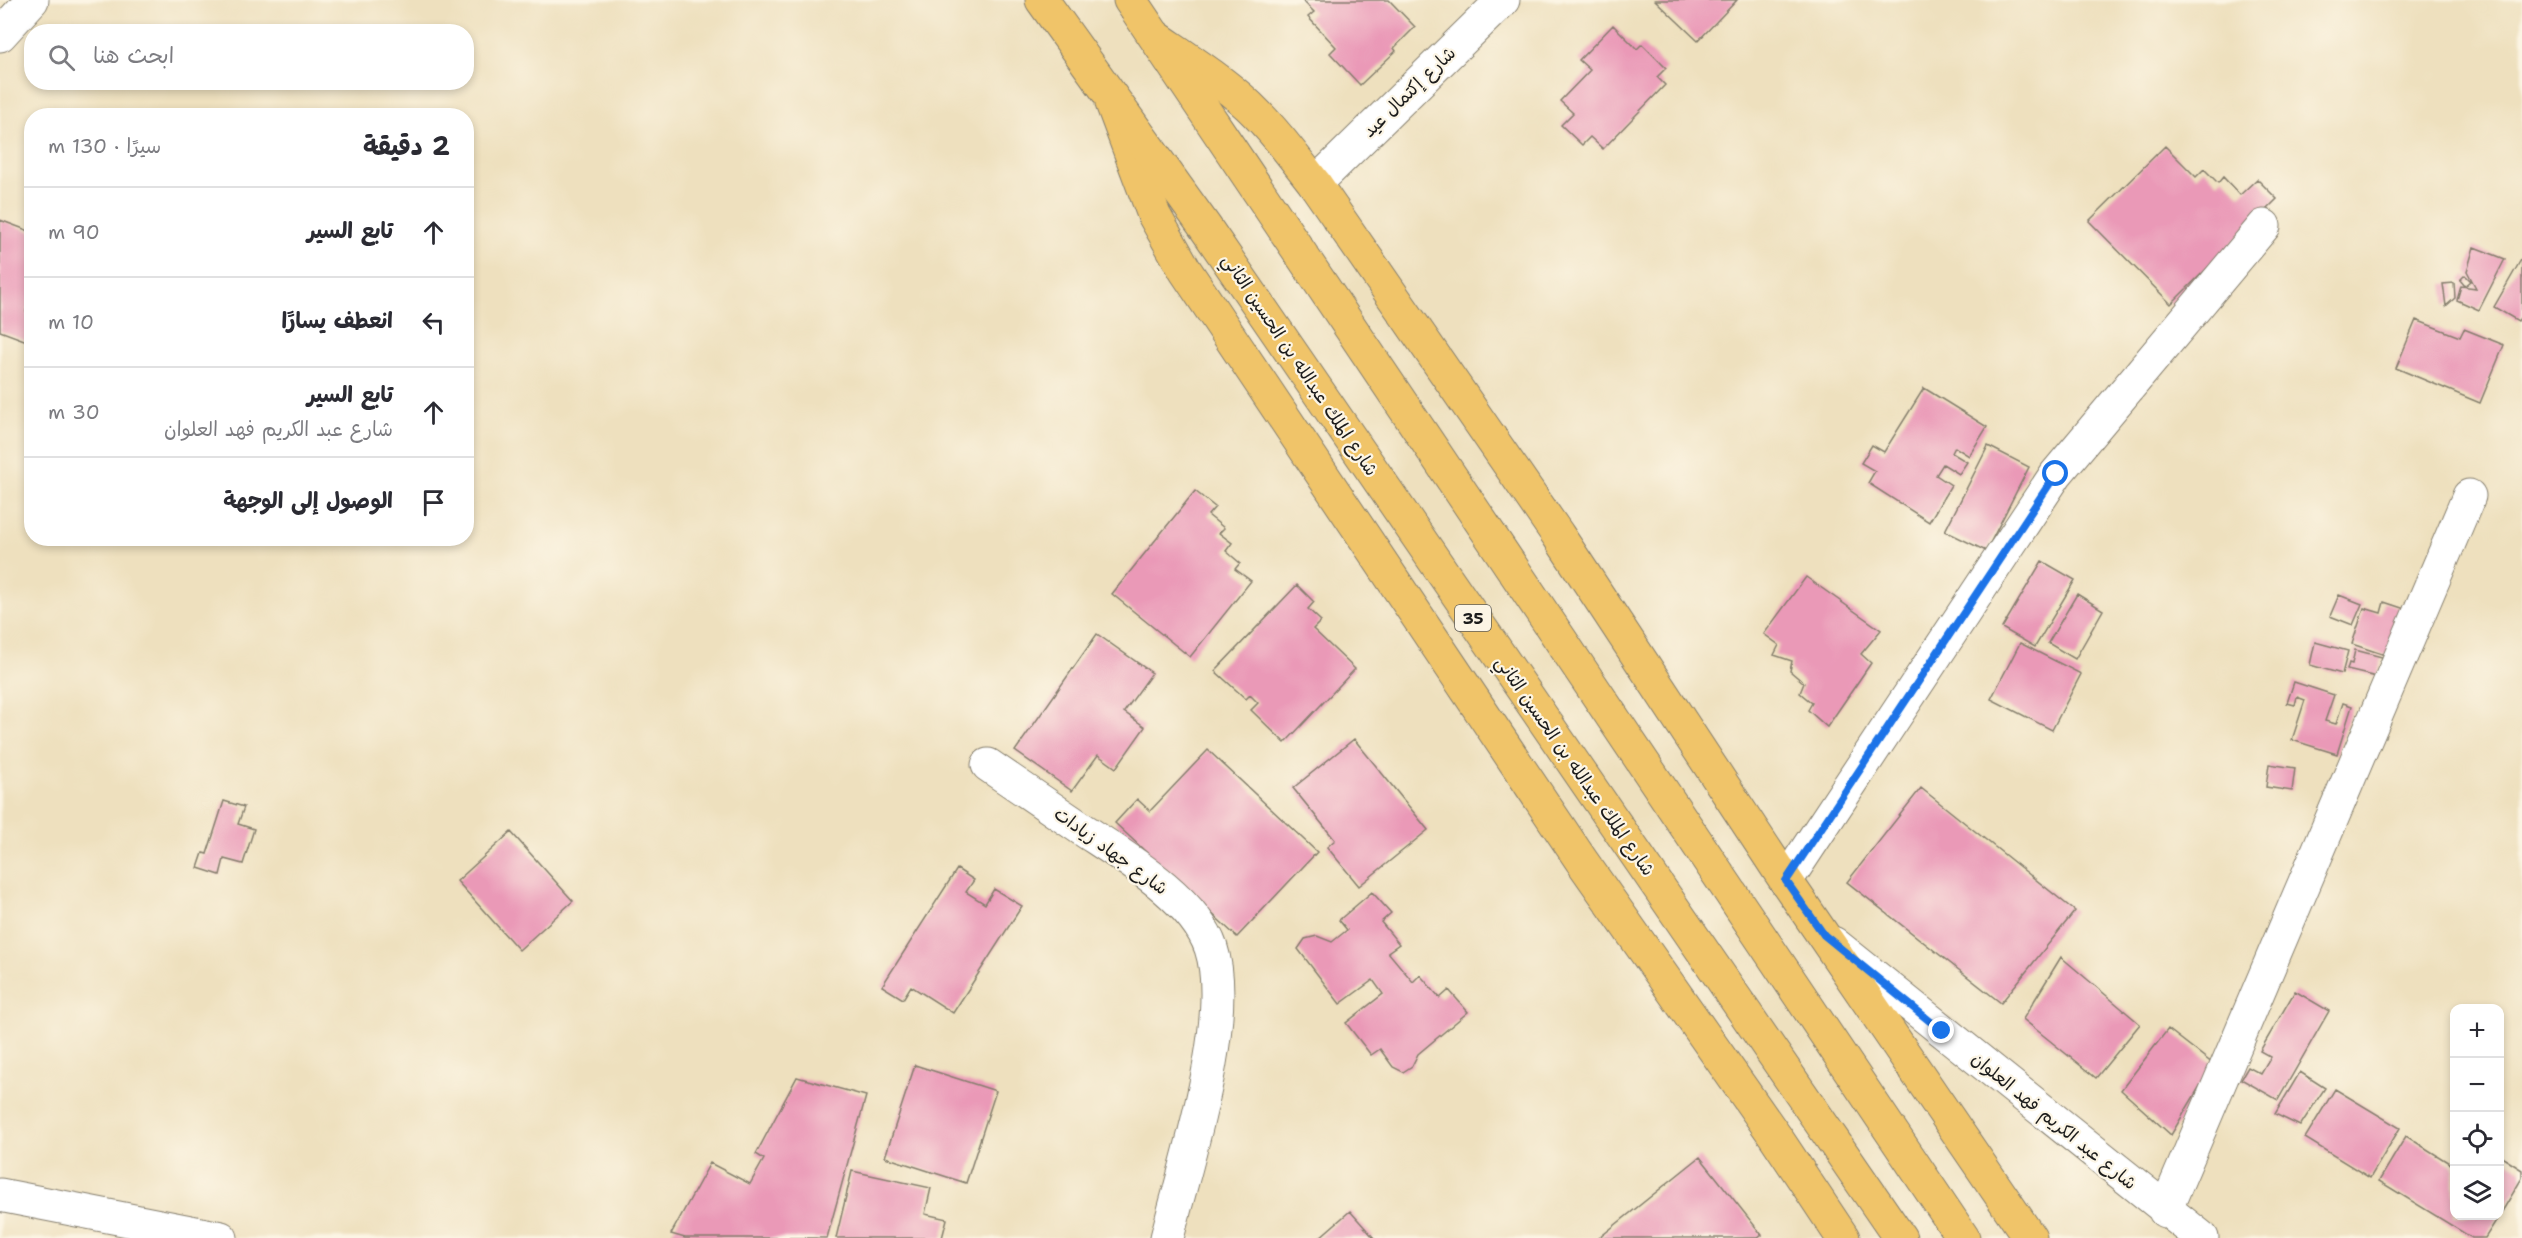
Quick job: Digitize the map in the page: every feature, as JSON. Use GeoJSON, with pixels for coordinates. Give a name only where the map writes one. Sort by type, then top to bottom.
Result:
{"type":"FeatureCollection","features":[{"type":"Feature","properties":{"kind":"main road","name":"شارع الملك عبدالله بن الحسين الثاني"},"geometry":{"type":"LineString","coordinates":[[1042,0],[1205,227],[1900,1238]]}},
{"type":"Feature","properties":{"kind":"main road"},"geometry":{"type":"LineString","coordinates":[[1130,0],[1750,926],[1963,1238]]}},
{"type":"Feature","properties":{"kind":"main road"},"geometry":{"type":"LineString","coordinates":[[1156,37],[1216,78],[1250,107],[1277,136],[1315,184],[1558,535],[1786,881],[2030,1238]]}},
{"type":"Feature","properties":{"kind":"main road"},"geometry":{"type":"LineString","coordinates":[[1109,93],[1150,206],[1185,270],[1581,860],[1775,1136],[1843,1238]]}},
{"type":"Feature","properties":{"kind":"street"},"geometry":{"type":"LineString","coordinates":[[0,35],[32,0]]}},
{"type":"Feature","properties":{"kind":"street","name":"شارع إكتمال عيد"},"geometry":{"type":"LineString","coordinates":[[1315,184],[1503,0]]}},
{"type":"Feature","properties":{"kind":"street"},"geometry":{"type":"LineString","coordinates":[[1786,881],[2056,474],[2264,226]]}},
{"type":"Feature","properties":{"kind":"street"},"geometry":{"type":"LineString","coordinates":[[2165,1211],[2469,496]]}},
{"type":"Feature","properties":{"kind":"street","name":"شارع جهاد زيادات"},"geometry":{"type":"LineString","coordinates":[[988,765],[1152,876],[1188,910],[1210,948],[1216,988],[1214,1047],[1167,1238]]}},
{"type":"Feature","properties":{"kind":"street","name":"شارع عبد الكريم فهد العلوان"},"geometry":{"type":"LineString","coordinates":[[1824,935],[2165,1211],[2202,1238]]}},
{"type":"Feature","properties":{"kind":"street"},"geometry":{"type":"LineString","coordinates":[[0,1195],[221,1238]]}},
{"type":"Feature","properties":{"kind":"building"},"geometry":{"type":"Polygon","coordinates":[[[1302,0],[1389,0],[1415,27],[1394,48],[1396,51],[1360,85],[1330,53],[1336,47],[1308,17],[1314,12],[1302,0]]]}},
{"type":"Feature","properties":{"kind":"building"},"geometry":{"type":"Polygon","coordinates":[[[1655,0],[1737,0],[1698,41],[1655,0]]]}},
{"type":"Feature","properties":{"kind":"building"},"geometry":{"type":"Polygon","coordinates":[[[1613,25],[1637,49],[1642,44],[1666,68],[1657,77],[1665,85],[1603,149],[1590,137],[1582,145],[1561,125],[1573,113],[1560,101],[1590,70],[1579,60],[1613,25]]]}},
{"type":"Feature","properties":{"kind":"building"},"geometry":{"type":"Polygon","coordinates":[[[2165,146],[2196,177],[2204,169],[2218,183],[2223,177],[2240,195],[2257,179],[2277,199],[2171,304],[2089,221],[2165,146]]]}},
{"type":"Feature","properties":{"kind":"building"},"geometry":{"type":"Polygon","coordinates":[[[0,220],[24,229],[24,340],[0,331],[0,220]]]}},
{"type":"Feature","properties":{"kind":"building"},"geometry":{"type":"Polygon","coordinates":[[[2474,247],[2505,259],[2479,310],[2457,300],[2461,286],[2476,288],[2467,271],[2474,247]]]}},
{"type":"Feature","properties":{"kind":"building"},"geometry":{"type":"Polygon","coordinates":[[[2522,258],[2522,315],[2518,321],[2494,307],[2522,258]]]}},
{"type":"Feature","properties":{"kind":"building"},"geometry":{"type":"Polygon","coordinates":[[[2465,275],[2471,281],[2465,286],[2460,280],[2465,275]]]}},
{"type":"Feature","properties":{"kind":"building"},"geometry":{"type":"Polygon","coordinates":[[[2454,283],[2455,298],[2446,306],[2443,284],[2454,283]]]}},
{"type":"Feature","properties":{"kind":"building"},"geometry":{"type":"Polygon","coordinates":[[[2416,320],[2460,337],[2464,329],[2504,345],[2480,403],[2396,368],[2416,320]]]}},
{"type":"Feature","properties":{"kind":"building"},"geometry":{"type":"Polygon","coordinates":[[[1924,388],[1987,427],[1969,456],[1955,447],[1952,453],[1967,462],[1959,474],[1943,464],[1936,475],[1951,485],[1929,522],[1868,483],[1875,471],[1861,463],[1872,445],[1884,452],[1924,388]]]}},
{"type":"Feature","properties":{"kind":"building"},"geometry":{"type":"Polygon","coordinates":[[[1988,446],[2029,467],[1986,551],[1945,531],[1988,446]]]}},
{"type":"Feature","properties":{"kind":"building"},"geometry":{"type":"Polygon","coordinates":[[[1195,491],[1215,507],[1208,515],[1224,528],[1219,533],[1232,543],[1226,551],[1240,563],[1235,569],[1251,581],[1190,657],[1112,594],[1195,491]]]}},
{"type":"Feature","properties":{"kind":"building"},"geometry":{"type":"Polygon","coordinates":[[[2042,561],[2075,580],[2035,647],[2002,628],[2042,561]]]}},
{"type":"Feature","properties":{"kind":"building"},"geometry":{"type":"Polygon","coordinates":[[[1806,577],[1881,630],[1861,654],[1871,663],[1827,727],[1808,710],[1812,703],[1800,693],[1804,683],[1790,671],[1792,661],[1774,655],[1779,645],[1764,634],[1806,577]]]}},
{"type":"Feature","properties":{"kind":"building"},"geometry":{"type":"Polygon","coordinates":[[[1297,585],[1314,602],[1308,609],[1321,621],[1313,629],[1355,669],[1285,743],[1251,710],[1258,703],[1250,695],[1246,699],[1215,671],[1297,585]]]}},
{"type":"Feature","properties":{"kind":"building"},"geometry":{"type":"Polygon","coordinates":[[[2077,594],[2103,610],[2075,659],[2048,643],[2077,594]]]}},
{"type":"Feature","properties":{"kind":"building"},"geometry":{"type":"Polygon","coordinates":[[[2339,595],[2362,604],[2353,625],[2330,616],[2339,595]]]}},
{"type":"Feature","properties":{"kind":"building"},"geometry":{"type":"Polygon","coordinates":[[[2384,602],[2408,610],[2391,657],[2352,644],[2364,608],[2381,613],[2384,602]]]}},
{"type":"Feature","properties":{"kind":"building"},"geometry":{"type":"Polygon","coordinates":[[[1097,634],[1152,673],[1124,712],[1145,727],[1116,768],[1098,755],[1072,791],[1015,751],[1097,634]]]}},
{"type":"Feature","properties":{"kind":"building"},"geometry":{"type":"Polygon","coordinates":[[[2315,642],[2348,651],[2342,674],[2310,665],[2315,642]]]}},
{"type":"Feature","properties":{"kind":"building"},"geometry":{"type":"Polygon","coordinates":[[[2020,643],[2081,674],[2052,730],[1991,699],[2020,643]]]}},
{"type":"Feature","properties":{"kind":"building"},"geometry":{"type":"Polygon","coordinates":[[[2355,650],[2382,657],[2377,677],[2347,670],[2349,663],[2352,664],[2355,650]]]}},
{"type":"Feature","properties":{"kind":"building"},"geometry":{"type":"Polygon","coordinates":[[[2294,682],[2334,695],[2325,721],[2336,724],[2343,703],[2352,706],[2337,754],[2292,740],[2305,700],[2297,697],[2295,705],[2287,703],[2294,682]]]}},
{"type":"Feature","properties":{"kind":"building"},"geometry":{"type":"Polygon","coordinates":[[[1354,739],[1428,830],[1359,886],[1327,847],[1335,840],[1293,788],[1354,739]]]}},
{"type":"Feature","properties":{"kind":"building"},"geometry":{"type":"Polygon","coordinates":[[[1208,750],[1317,852],[1237,937],[1115,823],[1137,799],[1150,811],[1208,750]]]}},
{"type":"Feature","properties":{"kind":"building"},"geometry":{"type":"Polygon","coordinates":[[[2269,764],[2295,768],[2292,791],[2266,787],[2269,764]]]}},
{"type":"Feature","properties":{"kind":"building"},"geometry":{"type":"Polygon","coordinates":[[[1921,788],[2075,911],[2001,1003],[1847,882],[1921,788]]]}},
{"type":"Feature","properties":{"kind":"building"},"geometry":{"type":"Polygon","coordinates":[[[224,801],[244,807],[238,824],[254,829],[243,864],[224,859],[220,875],[198,868],[203,853],[207,854],[224,801]]]}},
{"type":"Feature","properties":{"kind":"building"},"geometry":{"type":"Polygon","coordinates":[[[511,832],[573,901],[519,950],[457,881],[511,832]]]}},
{"type":"Feature","properties":{"kind":"building"},"geometry":{"type":"Polygon","coordinates":[[[957,869],[974,880],[966,892],[985,904],[994,889],[1022,906],[953,1013],[911,986],[903,999],[882,986],[957,869]]]}},
{"type":"Feature","properties":{"kind":"building"},"geometry":{"type":"Polygon","coordinates":[[[1372,892],[1391,913],[1381,922],[1399,944],[1388,952],[1413,982],[1420,975],[1440,998],[1449,990],[1468,1012],[1418,1054],[1412,1066],[1403,1072],[1393,1067],[1380,1049],[1371,1055],[1346,1023],[1383,994],[1373,980],[1340,1004],[1298,949],[1305,939],[1317,936],[1332,942],[1347,930],[1339,920],[1372,892]]]}},
{"type":"Feature","properties":{"kind":"building"},"geometry":{"type":"Polygon","coordinates":[[[2061,957],[2140,1024],[2096,1078],[2023,1019],[2061,957]]]}},
{"type":"Feature","properties":{"kind":"building"},"geometry":{"type":"Polygon","coordinates":[[[2295,991],[2329,1011],[2278,1100],[2241,1079],[2248,1067],[2261,1074],[2271,1057],[2260,1051],[2295,991]]]}},
{"type":"Feature","properties":{"kind":"building"},"geometry":{"type":"Polygon","coordinates":[[[2168,1029],[2213,1064],[2171,1135],[2121,1090],[2168,1029]]]}},
{"type":"Feature","properties":{"kind":"building"},"geometry":{"type":"Polygon","coordinates":[[[915,1065],[996,1091],[966,1183],[885,1157],[915,1065]]]}},
{"type":"Feature","properties":{"kind":"building"},"geometry":{"type":"Polygon","coordinates":[[[2300,1072],[2325,1088],[2300,1126],[2275,1114],[2300,1072]]]}},
{"type":"Feature","properties":{"kind":"building"},"geometry":{"type":"Polygon","coordinates":[[[797,1077],[866,1096],[827,1238],[685,1238],[671,1234],[710,1163],[750,1184],[764,1159],[756,1154],[797,1077]]]}},
{"type":"Feature","properties":{"kind":"building"},"geometry":{"type":"Polygon","coordinates":[[[2335,1089],[2400,1128],[2370,1178],[2305,1138],[2335,1089]]]}},
{"type":"Feature","properties":{"kind":"building"},"geometry":{"type":"Polygon","coordinates":[[[2406,1136],[2450,1164],[2450,1220],[2496,1220],[2485,1238],[2472,1238],[2379,1181],[2406,1136]]]}},
{"type":"Feature","properties":{"kind":"building"},"geometry":{"type":"Polygon","coordinates":[[[1700,1157],[1762,1235],[1758,1238],[1599,1238],[1700,1157]]]}},
{"type":"Feature","properties":{"kind":"building"},"geometry":{"type":"Polygon","coordinates":[[[2504,1159],[2522,1170],[2522,1178],[2504,1208],[2504,1159]]]}},
{"type":"Feature","properties":{"kind":"building"},"geometry":{"type":"Polygon","coordinates":[[[852,1171],[931,1188],[925,1214],[947,1219],[942,1238],[836,1238],[852,1171]]]}},
{"type":"Feature","properties":{"kind":"building"},"geometry":{"type":"Polygon","coordinates":[[[1350,1211],[1374,1238],[1319,1238],[1350,1211]]]}},
{"type":"Feature","properties":{"kind":"route"},"geometry":{"type":"LineString","coordinates":[[1942,1031],[1824,935],[1786,881],[2056,474]]}}]}
